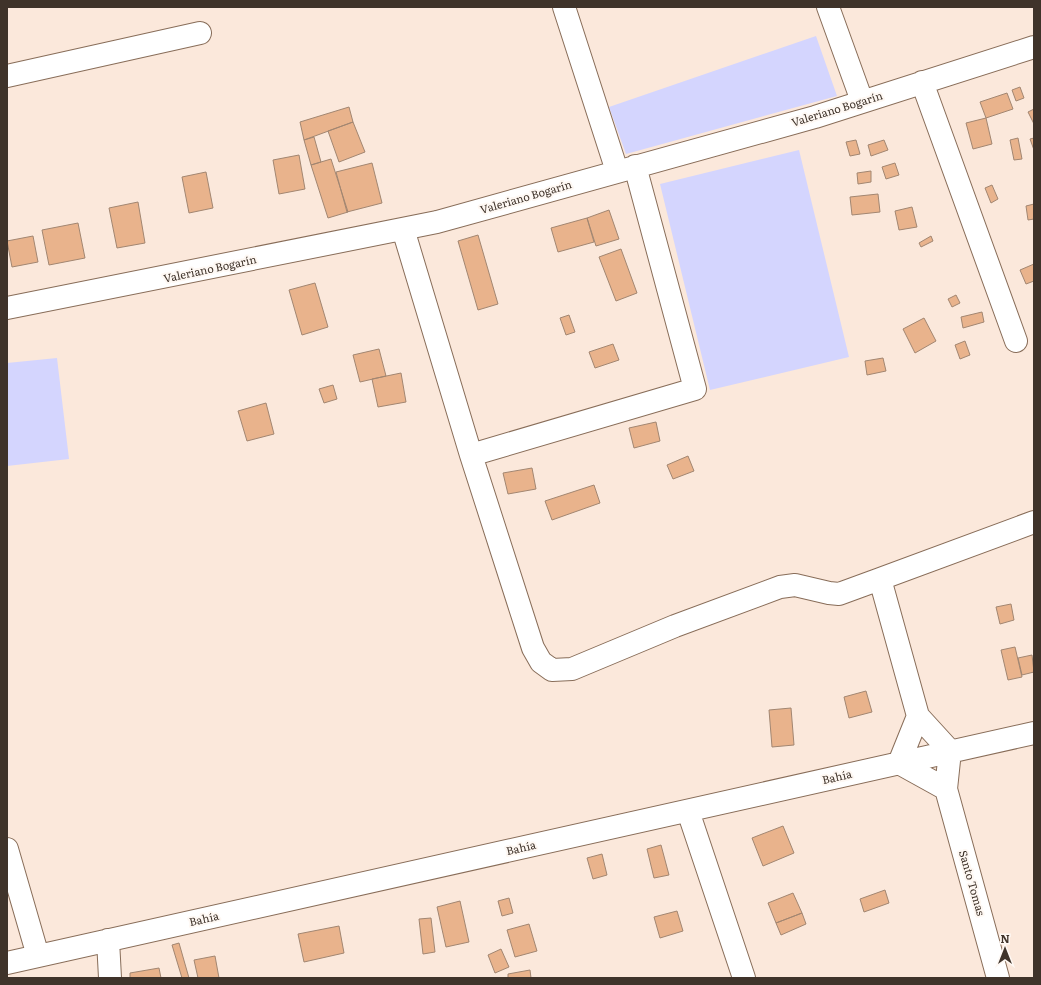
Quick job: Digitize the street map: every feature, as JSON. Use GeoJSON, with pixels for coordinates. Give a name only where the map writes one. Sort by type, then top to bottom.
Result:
{"type":"FeatureCollection","features":[{"type":"Feature","properties":{"kind":"street"},"geometry":{"type":"LineString","coordinates":[[471,455],[695,389],[626,168],[564,7]]}},
{"type":"Feature","properties":{"kind":"street"},"geometry":{"type":"LineString","coordinates":[[828,7],[862,101]]}},
{"type":"Feature","properties":{"kind":"street"},"geometry":{"type":"LineString","coordinates":[[7,76],[200,33]]}},
{"type":"Feature","properties":{"kind":"street","name":"Valeriano Bogarín"},"geometry":{"type":"LineString","coordinates":[[7,308],[403,229],[500,205],[626,168],[815,116],[1034,47]]}},
{"type":"Feature","properties":{"kind":"street"},"geometry":{"type":"LineString","coordinates":[[922,82],[1016,341]]}},
{"type":"Feature","properties":{"kind":"street"},"geometry":{"type":"LineString","coordinates":[[403,229],[471,455],[533,648],[541,662],[552,670],[572,669],[675,626],[780,587],[795,585],[839,594],[1034,522]]}},
{"type":"Feature","properties":{"kind":"street"},"geometry":{"type":"LineString","coordinates":[[880,579],[918,716],[950,751]]}},
{"type":"Feature","properties":{"kind":"street"},"geometry":{"type":"LineString","coordinates":[[918,716],[899,763],[946,789]]}},
{"type":"Feature","properties":{"kind":"street","name":"Bahía"},"geometry":{"type":"LineString","coordinates":[[7,963],[1034,733]]}},
{"type":"Feature","properties":{"kind":"street","name":"Santo Tomas"},"geometry":{"type":"LineString","coordinates":[[950,751],[946,789],[998,978]]}},
{"type":"Feature","properties":{"kind":"street"},"geometry":{"type":"LineString","coordinates":[[688,811],[744,978]]}},
{"type":"Feature","properties":{"kind":"street"},"geometry":{"type":"LineString","coordinates":[[7,849],[38,956]]}},
{"type":"Feature","properties":{"kind":"street"},"geometry":{"type":"LineString","coordinates":[[108,940],[110,978]]}},
{"type":"Feature","properties":{"kind":"shaded area"},"geometry":{"type":"Polygon","coordinates":[[[816,36],[837,96],[626,154],[609,107],[816,36]]]}},
{"type":"Feature","properties":{"kind":"shaded area"},"geometry":{"type":"Polygon","coordinates":[[[799,150],[849,357],[710,390],[660,184],[799,150]]]}},
{"type":"Feature","properties":{"kind":"shaded area"},"geometry":{"type":"Polygon","coordinates":[[[57,358],[69,459],[7,466],[7,363],[57,358]]]}},
{"type":"Feature","properties":{"kind":"building"},"geometry":{"type":"Polygon","coordinates":[[[1020,87],[1024,98],[1016,101],[1012,90],[1020,87]]]}},
{"type":"Feature","properties":{"kind":"building"},"geometry":{"type":"Polygon","coordinates":[[[1007,93],[1013,109],[986,118],[980,102],[1007,93]]]}},
{"type":"Feature","properties":{"kind":"building"},"geometry":{"type":"Polygon","coordinates":[[[349,107],[353,122],[304,140],[300,122],[349,107]]]}},
{"type":"Feature","properties":{"kind":"building"},"geometry":{"type":"Polygon","coordinates":[[[1034,109],[1034,124],[1028,112],[1034,109]]]}},
{"type":"Feature","properties":{"kind":"building"},"geometry":{"type":"Polygon","coordinates":[[[986,118],[992,144],[973,149],[966,123],[986,118]]]}},
{"type":"Feature","properties":{"kind":"building"},"geometry":{"type":"Polygon","coordinates":[[[353,122],[365,152],[339,162],[328,131],[353,122]]]}},
{"type":"Feature","properties":{"kind":"building"},"geometry":{"type":"Polygon","coordinates":[[[314,137],[321,162],[311,165],[304,140],[314,137]]]}},
{"type":"Feature","properties":{"kind":"building"},"geometry":{"type":"Polygon","coordinates":[[[1018,138],[1022,159],[1014,160],[1010,140],[1018,138]]]}},
{"type":"Feature","properties":{"kind":"building"},"geometry":{"type":"Polygon","coordinates":[[[1034,138],[1034,150],[1030,139],[1034,138]]]}},
{"type":"Feature","properties":{"kind":"building"},"geometry":{"type":"Polygon","coordinates":[[[856,140],[860,154],[850,156],[846,142],[856,140]]]}},
{"type":"Feature","properties":{"kind":"building"},"geometry":{"type":"Polygon","coordinates":[[[884,140],[888,150],[871,156],[868,145],[884,140]]]}},
{"type":"Feature","properties":{"kind":"building"},"geometry":{"type":"Polygon","coordinates":[[[299,155],[305,189],[279,194],[273,160],[299,155]]]}},
{"type":"Feature","properties":{"kind":"building"},"geometry":{"type":"Polygon","coordinates":[[[331,159],[348,212],[328,218],[311,165],[331,159]]]}},
{"type":"Feature","properties":{"kind":"building"},"geometry":{"type":"Polygon","coordinates":[[[372,163],[382,203],[347,212],[336,172],[372,163]]]}},
{"type":"Feature","properties":{"kind":"building"},"geometry":{"type":"Polygon","coordinates":[[[895,163],[899,175],[886,179],[882,167],[895,163]]]}},
{"type":"Feature","properties":{"kind":"building"},"geometry":{"type":"Polygon","coordinates":[[[871,171],[871,182],[858,184],[857,173],[871,171]]]}},
{"type":"Feature","properties":{"kind":"building"},"geometry":{"type":"Polygon","coordinates":[[[206,172],[213,208],[189,213],[182,177],[206,172]]]}},
{"type":"Feature","properties":{"kind":"building"},"geometry":{"type":"Polygon","coordinates":[[[992,185],[998,199],[991,203],[985,188],[992,185]]]}},
{"type":"Feature","properties":{"kind":"building"},"geometry":{"type":"Polygon","coordinates":[[[878,194],[880,212],[852,215],[850,197],[878,194]]]}},
{"type":"Feature","properties":{"kind":"building"},"geometry":{"type":"Polygon","coordinates":[[[138,202],[145,243],[117,248],[109,208],[138,202]]]}},
{"type":"Feature","properties":{"kind":"building"},"geometry":{"type":"Polygon","coordinates":[[[1034,204],[1034,219],[1028,220],[1026,206],[1034,204]]]}},
{"type":"Feature","properties":{"kind":"building"},"geometry":{"type":"Polygon","coordinates":[[[912,207],[917,227],[899,230],[895,211],[912,207]]]}},
{"type":"Feature","properties":{"kind":"building"},"geometry":{"type":"Polygon","coordinates":[[[609,210],[619,239],[596,246],[587,218],[609,210]]]}},
{"type":"Feature","properties":{"kind":"building"},"geometry":{"type":"Polygon","coordinates":[[[587,218],[594,242],[558,252],[551,228],[587,218]]]}},
{"type":"Feature","properties":{"kind":"building"},"geometry":{"type":"Polygon","coordinates":[[[78,223],[85,258],[49,265],[42,230],[78,223]]]}},
{"type":"Feature","properties":{"kind":"building"},"geometry":{"type":"Polygon","coordinates":[[[478,235],[498,304],[478,310],[458,241],[478,235]]]}},
{"type":"Feature","properties":{"kind":"building"},"geometry":{"type":"Polygon","coordinates":[[[33,236],[38,262],[12,267],[7,241],[33,236]]]}},
{"type":"Feature","properties":{"kind":"building"},"geometry":{"type":"Polygon","coordinates":[[[931,236],[933,241],[921,247],[919,243],[931,236]]]}},
{"type":"Feature","properties":{"kind":"building"},"geometry":{"type":"Polygon","coordinates":[[[621,249],[637,293],[616,301],[599,257],[621,249]]]}},
{"type":"Feature","properties":{"kind":"building"},"geometry":{"type":"Polygon","coordinates":[[[1034,264],[1034,281],[1026,284],[1020,270],[1034,264]]]}},
{"type":"Feature","properties":{"kind":"building"},"geometry":{"type":"Polygon","coordinates":[[[315,283],[328,327],[302,335],[289,290],[315,283]]]}},
{"type":"Feature","properties":{"kind":"building"},"geometry":{"type":"Polygon","coordinates":[[[956,295],[960,303],[952,307],[948,299],[956,295]]]}},
{"type":"Feature","properties":{"kind":"building"},"geometry":{"type":"Polygon","coordinates":[[[982,312],[984,322],[963,328],[961,317],[982,312]]]}},
{"type":"Feature","properties":{"kind":"building"},"geometry":{"type":"Polygon","coordinates":[[[569,315],[575,332],[566,335],[560,318],[569,315]]]}},
{"type":"Feature","properties":{"kind":"building"},"geometry":{"type":"Polygon","coordinates":[[[924,318],[936,341],[915,353],[903,329],[924,318]]]}},
{"type":"Feature","properties":{"kind":"building"},"geometry":{"type":"Polygon","coordinates":[[[965,341],[970,355],[960,359],[955,345],[965,341]]]}},
{"type":"Feature","properties":{"kind":"building"},"geometry":{"type":"Polygon","coordinates":[[[613,344],[619,360],[595,368],[589,352],[613,344]]]}},
{"type":"Feature","properties":{"kind":"building"},"geometry":{"type":"Polygon","coordinates":[[[379,349],[386,376],[360,382],[353,355],[379,349]]]}},
{"type":"Feature","properties":{"kind":"building"},"geometry":{"type":"Polygon","coordinates":[[[883,358],[886,371],[867,375],[865,361],[883,358]]]}},
{"type":"Feature","properties":{"kind":"building"},"geometry":{"type":"Polygon","coordinates":[[[401,373],[406,402],[378,407],[372,379],[401,373]]]}},
{"type":"Feature","properties":{"kind":"building"},"geometry":{"type":"Polygon","coordinates":[[[333,385],[337,399],[324,403],[319,389],[333,385]]]}},
{"type":"Feature","properties":{"kind":"building"},"geometry":{"type":"Polygon","coordinates":[[[266,403],[274,434],[247,441],[238,411],[266,403]]]}},
{"type":"Feature","properties":{"kind":"building"},"geometry":{"type":"Polygon","coordinates":[[[656,422],[660,441],[634,448],[629,428],[656,422]]]}},
{"type":"Feature","properties":{"kind":"building"},"geometry":{"type":"Polygon","coordinates":[[[688,456],[694,471],[673,479],[667,465],[688,456]]]}},
{"type":"Feature","properties":{"kind":"building"},"geometry":{"type":"Polygon","coordinates":[[[532,468],[536,489],[508,494],[503,473],[532,468]]]}},
{"type":"Feature","properties":{"kind":"building"},"geometry":{"type":"Polygon","coordinates":[[[594,485],[600,503],[552,520],[545,501],[594,485]]]}},
{"type":"Feature","properties":{"kind":"building"},"geometry":{"type":"Polygon","coordinates":[[[1011,604],[1014,620],[1000,624],[996,607],[1011,604]]]}},
{"type":"Feature","properties":{"kind":"building"},"geometry":{"type":"Polygon","coordinates":[[[1015,647],[1022,677],[1008,680],[1001,650],[1015,647]]]}},
{"type":"Feature","properties":{"kind":"building"},"geometry":{"type":"Polygon","coordinates":[[[1032,655],[1034,672],[1022,675],[1018,658],[1032,655]]]}},
{"type":"Feature","properties":{"kind":"building"},"geometry":{"type":"Polygon","coordinates":[[[866,691],[872,712],[849,718],[844,697],[866,691]]]}},
{"type":"Feature","properties":{"kind":"building"},"geometry":{"type":"Polygon","coordinates":[[[791,708],[794,745],[772,747],[769,710],[791,708]]]}},
{"type":"Feature","properties":{"kind":"building"},"geometry":{"type":"Polygon","coordinates":[[[783,826],[794,853],[763,866],[752,838],[783,826]]]}},
{"type":"Feature","properties":{"kind":"building"},"geometry":{"type":"Polygon","coordinates":[[[661,845],[669,875],[654,878],[647,849],[661,845]]]}},
{"type":"Feature","properties":{"kind":"building"},"geometry":{"type":"Polygon","coordinates":[[[602,854],[607,875],[593,879],[587,858],[602,854]]]}},
{"type":"Feature","properties":{"kind":"building"},"geometry":{"type":"Polygon","coordinates":[[[885,890],[889,903],[864,912],[860,899],[885,890]]]}},
{"type":"Feature","properties":{"kind":"building"},"geometry":{"type":"Polygon","coordinates":[[[793,893],[802,913],[776,923],[768,903],[793,893]]]}},
{"type":"Feature","properties":{"kind":"building"},"geometry":{"type":"Polygon","coordinates":[[[509,898],[513,913],[502,916],[498,901],[509,898]]]}},
{"type":"Feature","properties":{"kind":"building"},"geometry":{"type":"Polygon","coordinates":[[[460,901],[469,942],[446,947],[437,907],[460,901]]]}},
{"type":"Feature","properties":{"kind":"building"},"geometry":{"type":"Polygon","coordinates":[[[677,911],[683,931],[660,938],[654,917],[677,911]]]}},
{"type":"Feature","properties":{"kind":"building"},"geometry":{"type":"Polygon","coordinates":[[[802,913],[806,924],[781,935],[776,923],[802,913]]]}},
{"type":"Feature","properties":{"kind":"building"},"geometry":{"type":"Polygon","coordinates":[[[431,918],[435,952],[423,954],[419,919],[431,918]]]}},
{"type":"Feature","properties":{"kind":"building"},"geometry":{"type":"Polygon","coordinates":[[[529,924],[537,951],[515,957],[507,930],[529,924]]]}},
{"type":"Feature","properties":{"kind":"building"},"geometry":{"type":"Polygon","coordinates":[[[339,926],[344,953],[304,962],[298,934],[339,926]]]}},
{"type":"Feature","properties":{"kind":"building"},"geometry":{"type":"Polygon","coordinates":[[[179,943],[189,978],[182,978],[172,945],[179,943]]]}},
{"type":"Feature","properties":{"kind":"building"},"geometry":{"type":"Polygon","coordinates":[[[501,949],[509,967],[495,973],[488,955],[501,949]]]}},
{"type":"Feature","properties":{"kind":"building"},"geometry":{"type":"Polygon","coordinates":[[[215,956],[219,978],[198,978],[194,960],[215,956]]]}},
{"type":"Feature","properties":{"kind":"building"},"geometry":{"type":"Polygon","coordinates":[[[159,968],[161,978],[130,978],[130,973],[159,968]]]}},
{"type":"Feature","properties":{"kind":"building"},"geometry":{"type":"Polygon","coordinates":[[[530,970],[531,978],[508,978],[508,974],[530,970]]]}}]}
